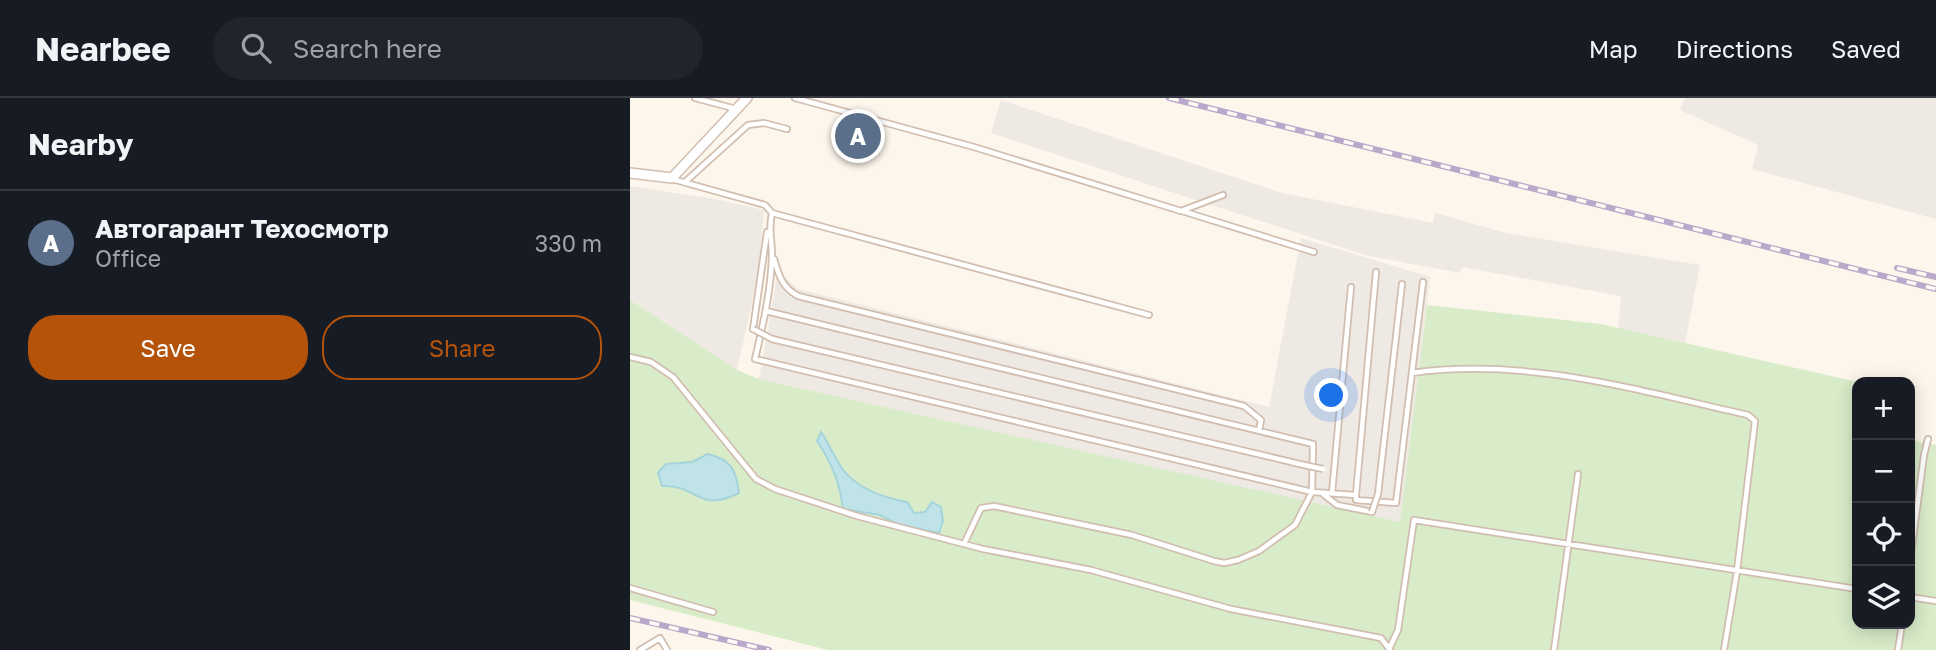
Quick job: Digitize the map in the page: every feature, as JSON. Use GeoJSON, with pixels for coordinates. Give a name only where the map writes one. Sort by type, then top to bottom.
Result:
{"type":"FeatureCollection","features":[{"type":"Feature","properties":{"kind":"street"},"geometry":{"type":"LineString","coordinates":[[630,173],[672,178],[747,98]]}},
{"type":"Feature","properties":{"kind":"lane"},"geometry":{"type":"LineString","coordinates":[[695,98],[736,110]]}},
{"type":"Feature","properties":{"kind":"lane"},"geometry":{"type":"LineString","coordinates":[[795,98],[974,147],[1314,252]]}},
{"type":"Feature","properties":{"kind":"lane"},"geometry":{"type":"LineString","coordinates":[[685,182],[748,125],[764,123],[788,129]]}},
{"type":"Feature","properties":{"kind":"lane"},"geometry":{"type":"LineString","coordinates":[[672,178],[765,205],[772,213],[1149,315]]}},
{"type":"Feature","properties":{"kind":"lane"},"geometry":{"type":"LineString","coordinates":[[1181,211],[1223,195]]}},
{"type":"Feature","properties":{"kind":"lane"},"geometry":{"type":"LineString","coordinates":[[772,213],[753,329],[772,339],[1333,471]]}},
{"type":"Feature","properties":{"kind":"lane"},"geometry":{"type":"LineString","coordinates":[[768,228],[780,279],[787,290],[798,296],[1244,406],[1261,420],[1259,431]]}},
{"type":"Feature","properties":{"kind":"lane"},"geometry":{"type":"LineString","coordinates":[[772,254],[766,311],[755,359],[1312,492],[1356,495]]}},
{"type":"Feature","properties":{"kind":"lane"},"geometry":{"type":"LineString","coordinates":[[1376,272],[1356,500],[1396,503],[1423,282]]}},
{"type":"Feature","properties":{"kind":"lane"},"geometry":{"type":"LineString","coordinates":[[1323,493],[1337,505],[1372,512],[1378,494],[1402,284]]}},
{"type":"Feature","properties":{"kind":"lane"},"geometry":{"type":"LineString","coordinates":[[1332,493],[1351,287]]}},
{"type":"Feature","properties":{"kind":"lane"},"geometry":{"type":"LineString","coordinates":[[766,311],[1313,444],[1312,492],[1295,525],[1259,551],[1238,560],[1224,563],[1132,535],[994,506],[981,508],[964,544]]}},
{"type":"Feature","properties":{"kind":"lane"},"geometry":{"type":"LineString","coordinates":[[630,357],[651,362],[673,377],[757,479],[775,489],[857,516],[964,544],[1091,570],[1231,609],[1381,638],[1390,648],[1398,630],[1414,520],[1852,588]]}},
{"type":"Feature","properties":{"kind":"lane"},"geometry":{"type":"LineString","coordinates":[[1412,373],[1451,368],[1521,369],[1583,378],[1748,415],[1755,421],[1737,571],[1724,650]]}},
{"type":"Feature","properties":{"kind":"lane"},"geometry":{"type":"LineString","coordinates":[[1915,527],[1928,439]]}},
{"type":"Feature","properties":{"kind":"lane"},"geometry":{"type":"LineString","coordinates":[[1554,650],[1578,474]]}},
{"type":"Feature","properties":{"kind":"lane"},"geometry":{"type":"LineString","coordinates":[[630,588],[713,612]]}},
{"type":"Feature","properties":{"kind":"lane"},"geometry":{"type":"LineString","coordinates":[[1915,598],[1936,601]]}},
{"type":"Feature","properties":{"kind":"lane"},"geometry":{"type":"LineString","coordinates":[[1898,650],[1901,629]]}},
{"type":"Feature","properties":{"kind":"lane"},"geometry":{"type":"LineString","coordinates":[[640,650],[660,638],[667,650]]}},
{"type":"Feature","properties":{"kind":"shaded area"},"geometry":{"type":"Polygon","coordinates":[[[1685,98],[1936,98],[1936,219],[1752,169],[1758,145],[1680,110],[1685,98]]]}},
{"type":"Feature","properties":{"kind":"shaded area"},"geometry":{"type":"Polygon","coordinates":[[[1001,100],[1282,193],[1433,223],[1435,213],[1506,233],[1700,265],[1685,343],[1618,328],[1621,296],[1462,267],[1460,273],[1365,255],[991,133],[1001,100]]]}},
{"type":"Feature","properties":{"kind":"shaded area"},"geometry":{"type":"Polygon","coordinates":[[[630,186],[715,199],[764,210],[758,276],[737,370],[630,300],[630,186]]]}},
{"type":"Feature","properties":{"kind":"shaded area"},"geometry":{"type":"Polygon","coordinates":[[[1301,238],[1430,277],[1401,523],[759,379],[778,271],[798,289],[1269,407],[1301,238]]]}},
{"type":"Feature","properties":{"kind":"green space"},"geometry":{"type":"Polygon","coordinates":[[[630,300],[737,370],[759,379],[1400,522],[1427,305],[1601,324],[1852,381],[1852,629],[1915,629],[1915,441],[1936,445],[1936,650],[828,650],[630,600],[630,300]]]}},
{"type":"Feature","properties":{"kind":"water"},"geometry":{"type":"Polygon","coordinates":[[[821,432],[843,470],[864,488],[907,502],[914,513],[925,512],[932,502],[941,507],[943,521],[939,533],[897,524],[880,515],[843,509],[834,474],[817,441],[821,432]]]}},
{"type":"Feature","properties":{"kind":"water"},"geometry":{"type":"Polygon","coordinates":[[[708,454],[728,463],[734,472],[739,493],[714,500],[683,489],[662,486],[658,473],[666,464],[692,462],[708,454]]]}},
{"type":"Feature","properties":{"kind":"railway"},"geometry":{"type":"LineString","coordinates":[[1169,98],[1936,289]]}},
{"type":"Feature","properties":{"kind":"railway"},"geometry":{"type":"LineString","coordinates":[[1897,268],[1936,277]]}},
{"type":"Feature","properties":{"kind":"railway"},"geometry":{"type":"LineString","coordinates":[[630,618],[769,650]]}},
{"type":"Feature","properties":{"kind":"place","name":"Автогарант Техосмотр"},"geometry":{"type":"Point","coordinates":[858,136]}}]}
